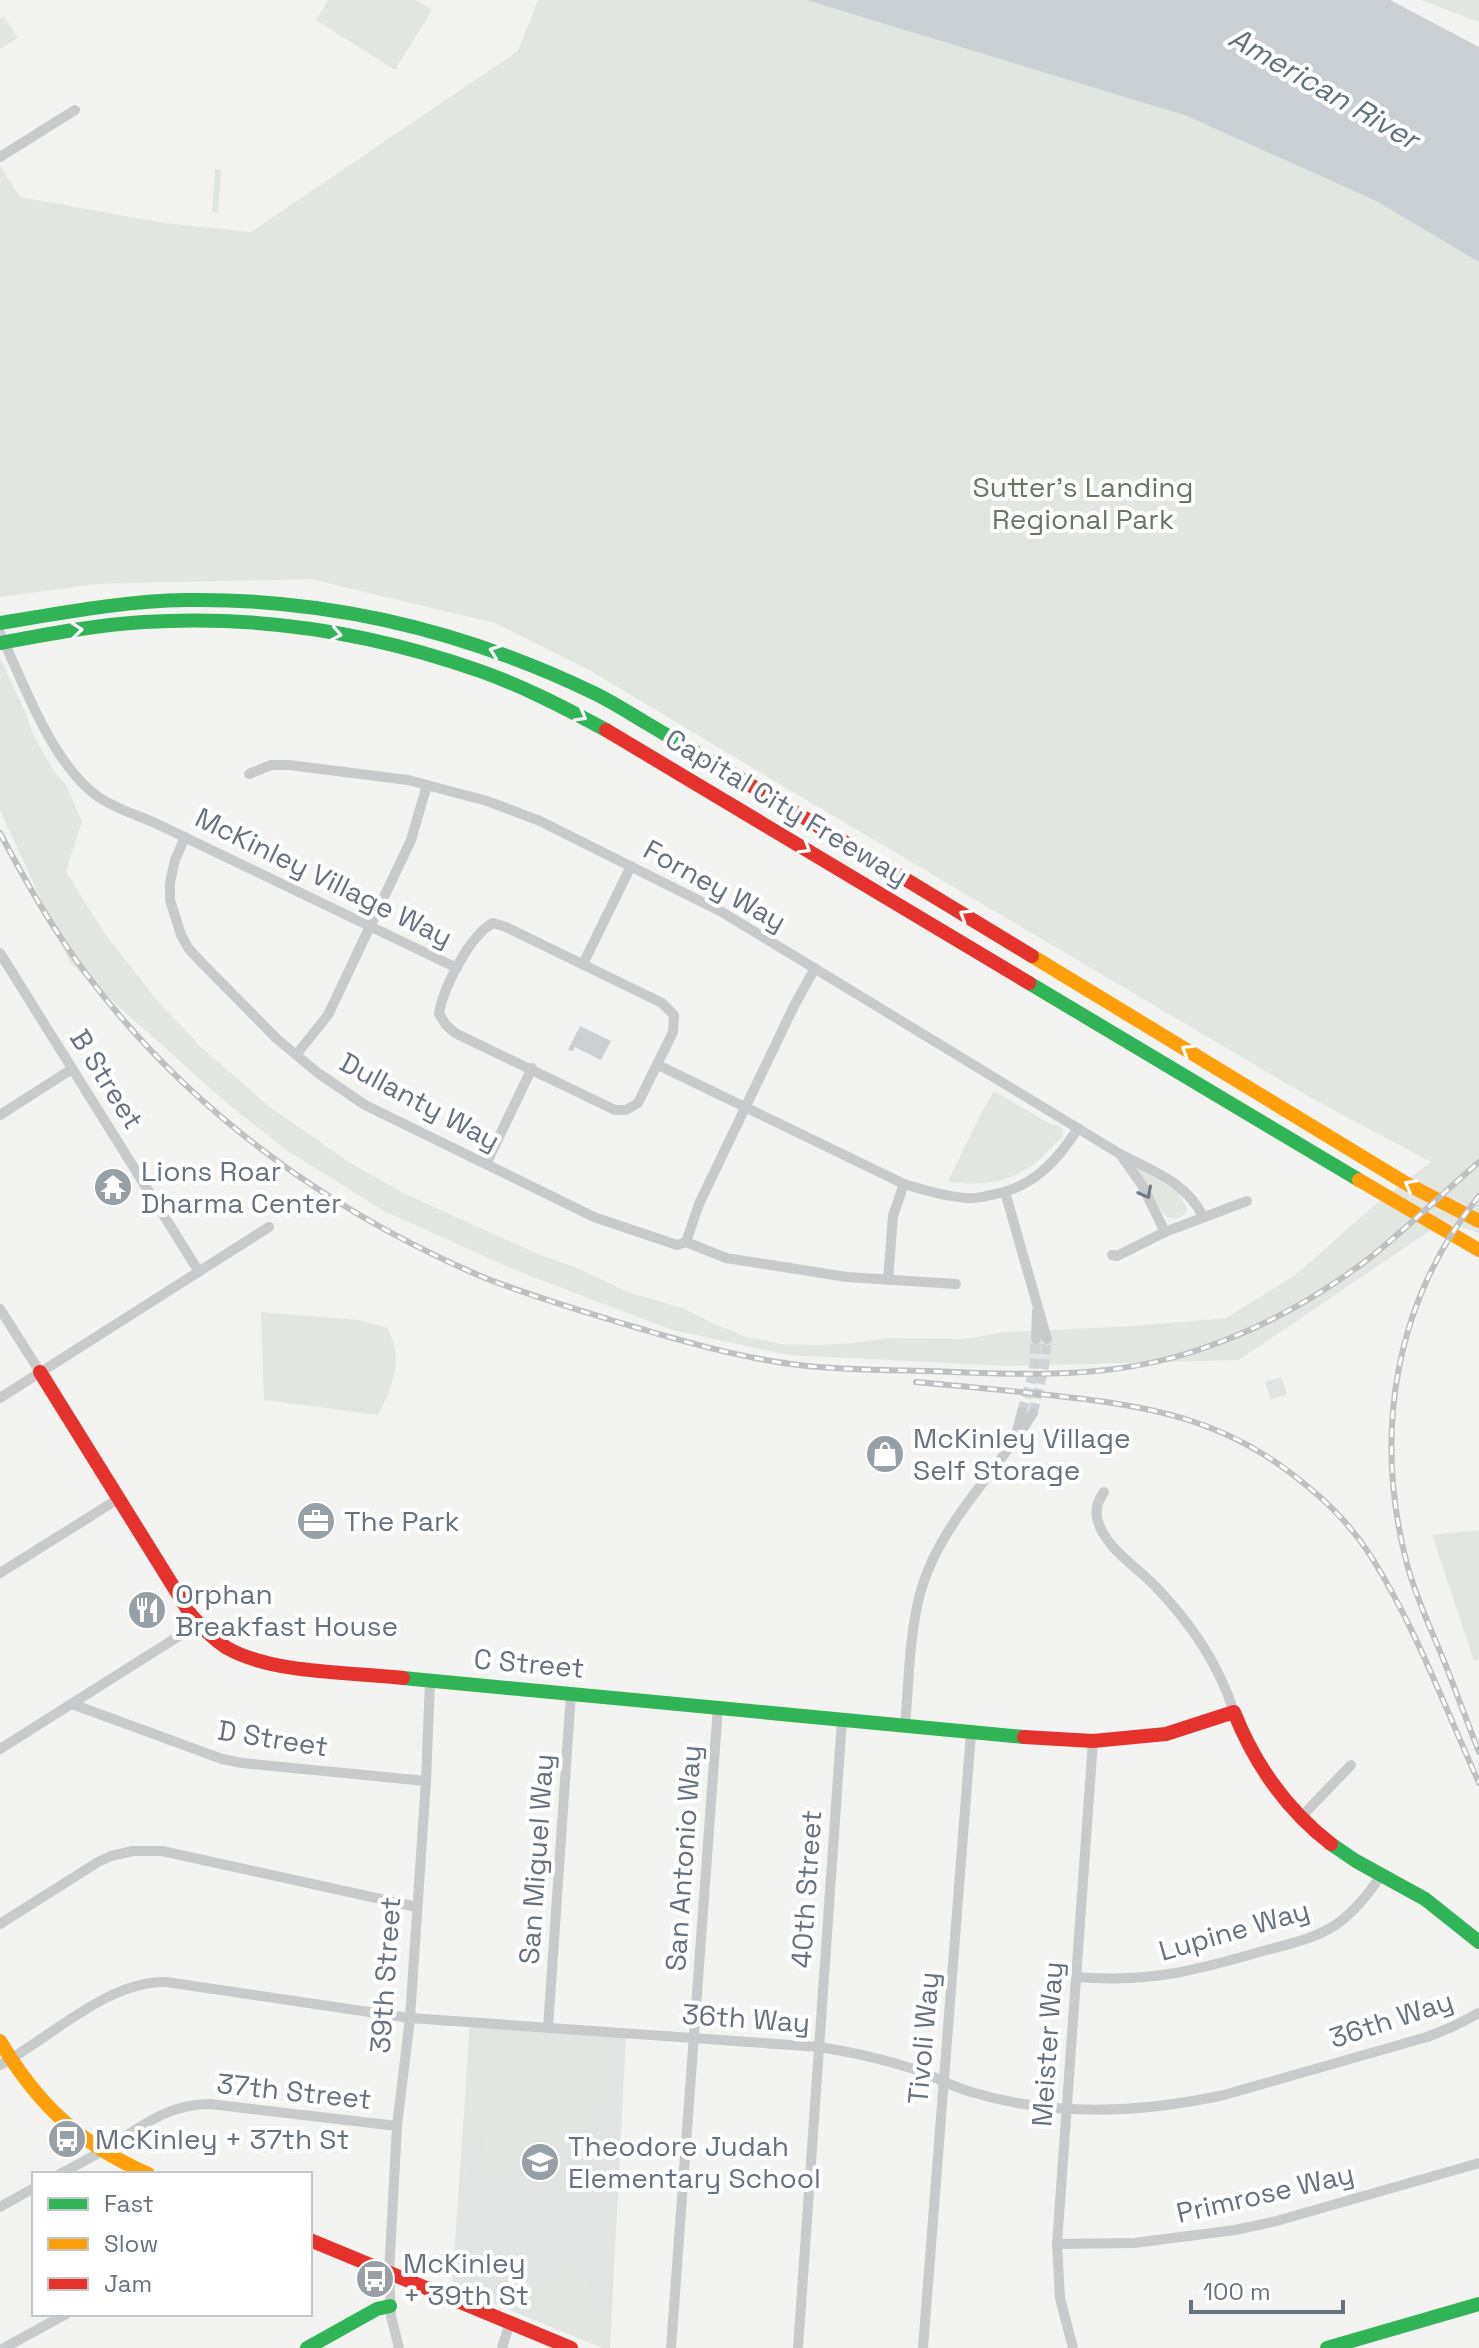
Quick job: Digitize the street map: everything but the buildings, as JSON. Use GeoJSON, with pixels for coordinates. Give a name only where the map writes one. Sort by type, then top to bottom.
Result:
{"type":"FeatureCollection","features":[{"type":"Feature","properties":{"kind":"main road","name":"Capital City Freeway"},"geometry":{"type":"LineString","coordinates":[[0,623],[100,606],[185,600],[271,602],[355,613],[439,632],[520,660],[598,695],[1407,1184],[1479,1221]]}},
{"type":"Feature","properties":{"kind":"main road","name":"Capital City Freeway"},"geometry":{"type":"LineString","coordinates":[[0,643],[146,622],[231,622],[316,630],[400,646],[482,671],[560,704],[635,745],[1187,1079],[1479,1250]]}},
{"type":"Feature","properties":{"kind":"main road","name":"C Street"},"geometry":{"type":"LineString","coordinates":[[40,1372],[198,1624],[225,1648],[257,1661],[1052,1740],[1093,1741],[1166,1734],[1234,1712]]}},
{"type":"Feature","properties":{"kind":"main road"},"geometry":{"type":"LineString","coordinates":[[1234,1712],[1242,1737],[1261,1770],[1301,1817],[1355,1860],[1437,1907],[1479,1942]]}},
{"type":"Feature","properties":{"kind":"main road"},"geometry":{"type":"LineString","coordinates":[[0,2041],[6,2062],[69,2127],[143,2172]]}},
{"type":"Feature","properties":{"kind":"main road"},"geometry":{"type":"LineString","coordinates":[[312,2241],[571,2348]]}},
{"type":"Feature","properties":{"kind":"main road"},"geometry":{"type":"LineString","coordinates":[[1327,2348],[1479,2304]]}},
{"type":"Feature","properties":{"kind":"main road"},"geometry":{"type":"LineString","coordinates":[[307,2348],[377,2309],[390,2306]]}},
{"type":"Feature","properties":{"kind":"street"},"geometry":{"type":"LineString","coordinates":[[0,157],[75,110]]}},
{"type":"Feature","properties":{"kind":"street","name":"McKinley Village Way"},"geometry":{"type":"LineString","coordinates":[[0,633],[56,750],[84,785],[109,804],[185,837],[457,968],[485,928],[493,923],[506,927],[662,1003],[674,1015],[673,1032],[658,1065]]}},
{"type":"Feature","properties":{"kind":"street","name":"Forney Way"},"geometry":{"type":"LineString","coordinates":[[249,774],[271,765],[289,765],[408,780],[487,801],[540,821],[722,912],[1120,1154],[1167,1179],[1188,1193],[1203,1217]]}},
{"type":"Feature","properties":{"kind":"street"},"geometry":{"type":"LineString","coordinates":[[296,1055],[328,1015],[411,840],[427,785]]}},
{"type":"Feature","properties":{"kind":"street","name":"Dullanty Way"},"geometry":{"type":"LineString","coordinates":[[185,837],[172,870],[170,900],[189,949],[255,1018],[296,1055],[365,1105],[594,1217],[677,1245],[686,1242],[726,1258],[847,1277],[956,1284]]}},
{"type":"Feature","properties":{"kind":"street"},"geometry":{"type":"LineString","coordinates":[[583,964],[631,866]]}},
{"type":"Feature","properties":{"kind":"street","name":"B Street"},"geometry":{"type":"LineString","coordinates":[[0,953],[199,1272]]}},
{"type":"Feature","properties":{"kind":"street"},"geometry":{"type":"LineString","coordinates":[[457,968],[440,1004],[439,1014],[446,1025],[455,1033],[615,1110],[626,1110],[638,1103],[658,1065],[904,1184],[934,1193],[969,1199],[1005,1192],[1036,1177],[1052,1164],[1078,1128]]}},
{"type":"Feature","properties":{"kind":"street"},"geometry":{"type":"LineString","coordinates":[[686,1242],[699,1204],[744,1108],[815,968]]}},
{"type":"Feature","properties":{"kind":"street"},"geometry":{"type":"LineString","coordinates":[[486,1164],[532,1068]]}},
{"type":"Feature","properties":{"kind":"street"},"geometry":{"type":"LineString","coordinates":[[0,1115],[72,1069]]}},
{"type":"Feature","properties":{"kind":"street","name":"Forney Way"},"geometry":{"type":"LineString","coordinates":[[1120,1154],[1142,1185],[1165,1232]]}},
{"type":"Feature","properties":{"kind":"street"},"geometry":{"type":"LineString","coordinates":[[888,1280],[893,1216],[904,1184]]}},
{"type":"Feature","properties":{"kind":"street"},"geometry":{"type":"LineString","coordinates":[[1005,1192],[1036,1297],[1042,1339]]}},
{"type":"Feature","properties":{"kind":"street"},"geometry":{"type":"LineString","coordinates":[[1112,1255],[1117,1256],[1165,1232],[1247,1201]]}},
{"type":"Feature","properties":{"kind":"street"},"geometry":{"type":"LineString","coordinates":[[0,1398],[269,1227]]}},
{"type":"Feature","properties":{"kind":"street","name":"C Street"},"geometry":{"type":"LineString","coordinates":[[0,1309],[40,1372]]}},
{"type":"Feature","properties":{"kind":"street"},"geometry":{"type":"LineString","coordinates":[[905,1726],[914,1628],[921,1590],[935,1556],[959,1515],[1014,1440],[1028,1412]]}},
{"type":"Feature","properties":{"kind":"street"},"geometry":{"type":"LineString","coordinates":[[1104,1492],[1096,1512],[1107,1541],[1156,1587],[1187,1624],[1228,1692],[1234,1712]]}},
{"type":"Feature","properties":{"kind":"street"},"geometry":{"type":"LineString","coordinates":[[0,1573],[118,1499]]}},
{"type":"Feature","properties":{"kind":"street"},"geometry":{"type":"LineString","coordinates":[[0,1749],[198,1624]]}},
{"type":"Feature","properties":{"kind":"street","name":"39th Street"},"geometry":{"type":"LineString","coordinates":[[389,2273],[397,2126],[410,2018],[430,1680]]}},
{"type":"Feature","properties":{"kind":"street","name":"San Miguel Way"},"geometry":{"type":"LineString","coordinates":[[548,2028],[571,1693]]}},
{"type":"Feature","properties":{"kind":"street","name":"D Street"},"geometry":{"type":"LineString","coordinates":[[72,1704],[222,1759],[426,1781]]}},
{"type":"Feature","properties":{"kind":"street","name":"San Antonio Way"},"geometry":{"type":"LineString","coordinates":[[671,2348],[718,1707]]}},
{"type":"Feature","properties":{"kind":"street","name":"40th Street"},"geometry":{"type":"LineString","coordinates":[[798,2348],[842,1720]]}},
{"type":"Feature","properties":{"kind":"street","name":"Tivoli Way"},"geometry":{"type":"LineString","coordinates":[[923,2348],[971,1733]]}},
{"type":"Feature","properties":{"kind":"street","name":"Meister Way"},"geometry":{"type":"LineString","coordinates":[[1073,2348],[1060,2298],[1057,2244],[1093,1741]]}},
{"type":"Feature","properties":{"kind":"street"},"geometry":{"type":"LineString","coordinates":[[1301,1817],[1351,1765]]}},
{"type":"Feature","properties":{"kind":"street"},"geometry":{"type":"LineString","coordinates":[[0,1924],[98,1862],[118,1854],[148,1850],[417,1907]]}},
{"type":"Feature","properties":{"kind":"street","name":"Lupine Way"},"geometry":{"type":"LineString","coordinates":[[1076,1977],[1120,1979],[1163,1976],[1196,1970],[1306,1939],[1331,1927],[1353,1911],[1382,1874]]}},
{"type":"Feature","properties":{"kind":"street","name":"36th Way"},"geometry":{"type":"LineString","coordinates":[[6,2062],[110,1995],[141,1984],[166,1982],[410,2018],[819,2047],[891,2062],[995,2098],[1066,2109],[1105,2110],[1157,2107],[1224,2095],[1427,2037],[1479,2013]]}},
{"type":"Feature","properties":{"kind":"street","name":"37th Street"},"geometry":{"type":"LineString","coordinates":[[64,2172],[163,2114],[193,2104],[397,2126]]}},
{"type":"Feature","properties":{"kind":"street","name":"Primrose Way"},"geometry":{"type":"LineString","coordinates":[[1057,2244],[1134,2243],[1235,2230],[1479,2163]]}},
{"type":"Feature","properties":{"kind":"street"},"geometry":{"type":"LineString","coordinates":[[0,2207],[32,2189]]}},
{"type":"Feature","properties":{"kind":"street"},"geometry":{"type":"LineString","coordinates":[[389,2273],[390,2306],[399,2348]]}},
{"type":"Feature","properties":{"kind":"street"},"geometry":{"type":"LineString","coordinates":[[4,2348],[62,2316]]}},
{"type":"Feature","properties":{"kind":"street"},"geometry":{"type":"LineString","coordinates":[[502,2348],[510,2322]]}},
{"type":"Feature","properties":{"kind":"shaded area"},"geometry":{"type":"Polygon","coordinates":[[[1281,1377],[1287,1394],[1271,1400],[1265,1382],[1281,1377]]]}},
{"type":"Feature","properties":{"kind":"shaded area","name":"Theodore Judah Elementary School"},"geometry":{"type":"Polygon","coordinates":[[[470,2026],[626,2037],[610,2348],[602,2348],[452,2286],[470,2026]]]}},
{"type":"Feature","properties":{"kind":"green space"},"geometry":{"type":"Polygon","coordinates":[[[328,0],[416,0],[432,10],[395,70],[316,20],[328,0]]]}},
{"type":"Feature","properties":{"kind":"green space","name":"Sutter's Landing Regional Park"},"geometry":{"type":"Polygon","coordinates":[[[538,0],[806,0],[1187,116],[1376,201],[1479,262],[1479,1233],[1444,1221],[1239,1360],[1006,1366],[789,1355],[672,1330],[515,1270],[384,1211],[288,1151],[229,1105],[70,963],[0,810],[0,658],[34,737],[66,785],[82,821],[66,872],[103,931],[155,998],[202,1048],[267,1105],[350,1163],[405,1194],[630,1293],[683,1308],[747,1337],[781,1344],[817,1345],[890,1338],[963,1339],[1006,1332],[1226,1318],[1294,1276],[1384,1197],[1431,1162],[1311,1098],[591,671],[495,623],[310,579],[96,584],[0,597],[0,166],[20,197],[164,223],[251,232],[518,51],[538,0]]]}},
{"type":"Feature","properties":{"kind":"green space"},"geometry":{"type":"Polygon","coordinates":[[[1421,0],[1479,0],[1479,22],[1421,0]]]}},
{"type":"Feature","properties":{"kind":"green space"},"geometry":{"type":"Polygon","coordinates":[[[4,16],[18,38],[0,49],[0,18],[4,16]]]}},
{"type":"Feature","properties":{"kind":"green space"},"geometry":{"type":"Polygon","coordinates":[[[215,169],[221,170],[218,213],[212,212],[215,169]]]}},
{"type":"Feature","properties":{"kind":"green space"},"geometry":{"type":"Polygon","coordinates":[[[994,1091],[1052,1125],[1059,1125],[1063,1137],[1030,1167],[1008,1178],[973,1184],[948,1181],[983,1110],[994,1091]]]}},
{"type":"Feature","properties":{"kind":"green space"},"geometry":{"type":"Polygon","coordinates":[[[1135,1166],[1178,1192],[1187,1208],[1185,1214],[1177,1219],[1167,1217],[1135,1166]]]}},
{"type":"Feature","properties":{"kind":"green space"},"geometry":{"type":"Polygon","coordinates":[[[261,1312],[359,1320],[387,1328],[396,1361],[392,1383],[378,1415],[264,1400],[261,1312]]]}},
{"type":"Feature","properties":{"kind":"green space"},"geometry":{"type":"Polygon","coordinates":[[[1479,1530],[1479,1659],[1474,1661],[1432,1535],[1479,1530]]]}},
{"type":"Feature","properties":{"kind":"green space"},"geometry":{"type":"Polygon","coordinates":[[[471,2030],[606,2040],[601,2108],[595,2119],[572,2146],[530,2142],[526,2179],[483,2176],[486,2131],[470,2129],[465,2183],[460,2182],[471,2030]]]}},
{"type":"Feature","properties":{"kind":"green space"},"geometry":{"type":"Polygon","coordinates":[[[558,2267],[588,2270],[584,2311],[609,2313],[607,2348],[545,2322],[547,2289],[553,2290],[553,2285],[556,2285],[558,2267]]]}},
{"type":"Feature","properties":{"kind":"green space"},"geometry":{"type":"Polygon","coordinates":[[[500,2271],[512,2272],[512,2281],[515,2282],[513,2310],[459,2288],[460,2283],[497,2293],[500,2271]]]}},
{"type":"Feature","properties":{"kind":"green space"},"geometry":{"type":"Polygon","coordinates":[[[520,2282],[541,2284],[544,2289],[541,2321],[518,2312],[520,2282]]]}},
{"type":"Feature","properties":{"kind":"water","name":"American River"},"geometry":{"type":"Polygon","coordinates":[[[806,0],[1390,0],[1479,47],[1479,262],[1376,201],[1187,116],[806,0]]]}},
{"type":"Feature","properties":{"kind":"water"},"geometry":{"type":"Polygon","coordinates":[[[580,1026],[611,1041],[601,1060],[575,1047],[573,1051],[568,1050],[580,1026]]]}},
{"type":"Feature","properties":{"kind":"tunnel"},"geometry":{"type":"LineString","coordinates":[[1022,1412],[1034,1370],[1036,1339]]}},
{"type":"Feature","properties":{"kind":"tunnel"},"geometry":{"type":"LineString","coordinates":[[1033,1413],[1047,1339]]}},
{"type":"Feature","properties":{"kind":"railway"},"geometry":{"type":"LineString","coordinates":[[0,833],[63,941],[126,1023],[214,1111],[313,1186],[421,1249],[478,1275],[577,1310],[727,1352],[814,1367],[997,1374],[1098,1371],[1165,1360],[1243,1333],[1328,1287],[1367,1260],[1479,1162]]}},
{"type":"Feature","properties":{"kind":"railway"},"geometry":{"type":"LineString","coordinates":[[1479,1196],[1450,1237],[1427,1280],[1410,1325],[1398,1371],[1392,1418],[1392,1467],[1407,1564],[1479,1752]]}},
{"type":"Feature","properties":{"kind":"railway"},"geometry":{"type":"LineString","coordinates":[[916,1382],[1086,1399],[1153,1411],[1217,1430],[1277,1463],[1334,1510],[1372,1558],[1416,1640],[1479,1783]]}},
{"type":"Feature","properties":{"kind":"traffic: fast"},"geometry":{"type":"LineString","coordinates":[[0,623],[116,605],[186,600],[293,605],[396,623],[497,652],[596,694],[752,786]]}},
{"type":"Feature","properties":{"kind":"traffic: fast"},"geometry":{"type":"LineString","coordinates":[[0,643],[144,622],[230,621],[315,630],[398,646],[480,671],[528,690],[606,730]]}},
{"type":"Feature","properties":{"kind":"traffic: fast"},"geometry":{"type":"LineString","coordinates":[[1029,983],[1359,1180]]}},
{"type":"Feature","properties":{"kind":"traffic: fast"},"geometry":{"type":"LineString","coordinates":[[403,1678],[1024,1737]]}},
{"type":"Feature","properties":{"kind":"traffic: fast"},"geometry":{"type":"LineString","coordinates":[[1331,1844],[1425,1899],[1479,1942]]}},
{"type":"Feature","properties":{"kind":"traffic: fast"},"geometry":{"type":"LineString","coordinates":[[1327,2348],[1479,2304]]}},
{"type":"Feature","properties":{"kind":"traffic: fast"},"geometry":{"type":"LineString","coordinates":[[307,2348],[377,2309],[390,2306]]}},
{"type":"Feature","properties":{"kind":"traffic: slow"},"geometry":{"type":"LineString","coordinates":[[1032,956],[1407,1184],[1479,1221]]}},
{"type":"Feature","properties":{"kind":"traffic: slow"},"geometry":{"type":"LineString","coordinates":[[1359,1180],[1479,1250]]}},
{"type":"Feature","properties":{"kind":"traffic: slow"},"geometry":{"type":"LineString","coordinates":[[0,2041],[30,2085],[63,2120],[102,2150],[144,2172]]}},
{"type":"Feature","properties":{"kind":"traffic: jam"},"geometry":{"type":"LineString","coordinates":[[606,730],[1029,983]]}},
{"type":"Feature","properties":{"kind":"traffic: jam"},"geometry":{"type":"LineString","coordinates":[[752,786],[1032,956]]}},
{"type":"Feature","properties":{"kind":"traffic: jam"},"geometry":{"type":"LineString","coordinates":[[40,1372],[191,1615],[217,1641],[246,1657],[266,1663],[403,1678]]}},
{"type":"Feature","properties":{"kind":"traffic: jam"},"geometry":{"type":"LineString","coordinates":[[1024,1737],[1093,1741],[1166,1734],[1234,1712],[1252,1750],[1274,1785],[1300,1816],[1331,1844]]}},
{"type":"Feature","properties":{"kind":"traffic: jam"},"geometry":{"type":"LineString","coordinates":[[312,2241],[571,2348]]}},
{"type":"Feature","properties":{"kind":"place","name":"Lions Roar Dharma Center"},"geometry":{"type":"Point","coordinates":[113,1187]}},
{"type":"Feature","properties":{"kind":"place","name":"McKinley Village Self Storage"},"geometry":{"type":"Point","coordinates":[885,1454]}},
{"type":"Feature","properties":{"kind":"place","name":"The Park"},"geometry":{"type":"Point","coordinates":[316,1521]}},
{"type":"Feature","properties":{"kind":"place","name":"Orphan Breakfast House"},"geometry":{"type":"Point","coordinates":[147,1610]}},
{"type":"Feature","properties":{"kind":"place","name":"McKinley + 37th St"},"geometry":{"type":"Point","coordinates":[67,2139]}},
{"type":"Feature","properties":{"kind":"place","name":"Theodore Judah Elementary School"},"geometry":{"type":"Point","coordinates":[540,2162]}},
{"type":"Feature","properties":{"kind":"place","name":"McKinley + 39th St"},"geometry":{"type":"Point","coordinates":[375,2279]}}]}
